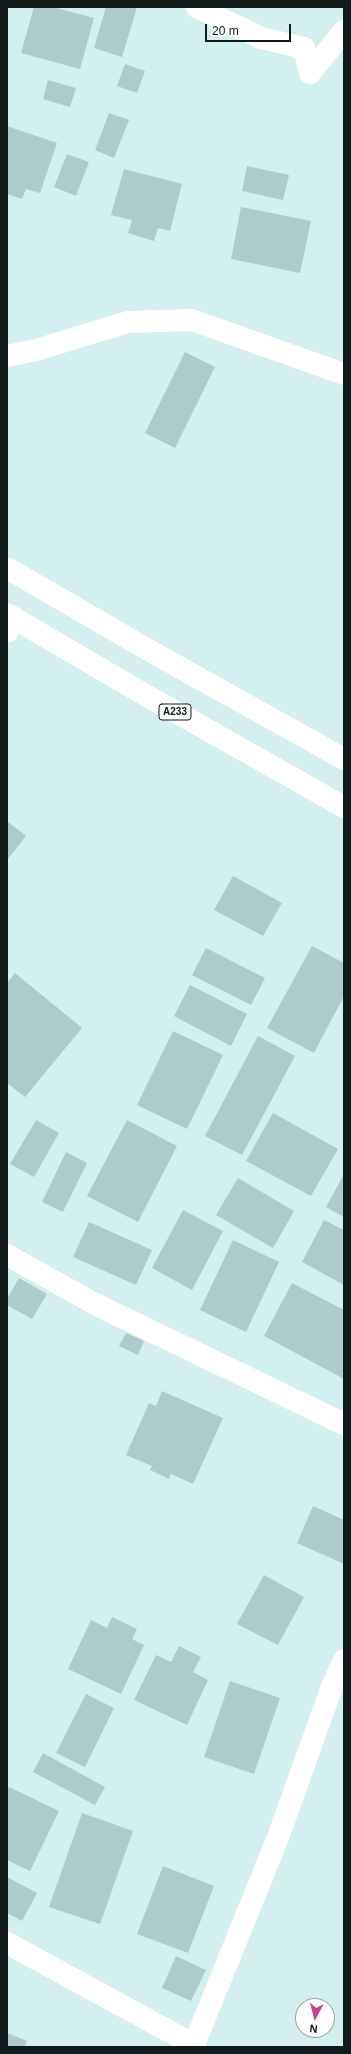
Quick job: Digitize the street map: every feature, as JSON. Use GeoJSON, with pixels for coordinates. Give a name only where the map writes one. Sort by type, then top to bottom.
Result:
{"type":"FeatureCollection","features":[{"type":"Feature","properties":{"kind":"main road"},"geometry":{"type":"LineString","coordinates":[[197,7],[261,38],[304,48],[310,73],[344,30]]}},
{"type":"Feature","properties":{"kind":"main road"},"geometry":{"type":"LineString","coordinates":[[7,356],[36,350],[128,322],[192,320],[344,374]]}},
{"type":"Feature","properties":{"kind":"main road"},"geometry":{"type":"LineString","coordinates":[[7,568],[159,656],[344,759]]}},
{"type":"Feature","properties":{"kind":"main road","name":"A233"},"geometry":{"type":"LineString","coordinates":[[10,621],[135,689],[344,807]]}},
{"type":"Feature","properties":{"kind":"main road"},"geometry":{"type":"LineString","coordinates":[[7,1255],[95,1304],[344,1424]]}},
{"type":"Feature","properties":{"kind":"main road"},"geometry":{"type":"LineString","coordinates":[[7,1944],[194,2046],[277,1840],[333,1684],[344,1660]]}},
{"type":"Feature","properties":{"kind":"building"},"geometry":{"type":"Polygon","coordinates":[[[34,7],[53,7],[94,18],[80,69],[21,53],[34,7]]]}},
{"type":"Feature","properties":{"kind":"building"},"geometry":{"type":"Polygon","coordinates":[[[106,7],[137,7],[122,57],[94,48],[106,7]]]}},
{"type":"Feature","properties":{"kind":"building"},"geometry":{"type":"Polygon","coordinates":[[[125,64],[145,71],[137,93],[117,86],[125,64]]]}},
{"type":"Feature","properties":{"kind":"building"},"geometry":{"type":"Polygon","coordinates":[[[48,80],[76,88],[70,107],[43,99],[48,80]]]}},
{"type":"Feature","properties":{"kind":"building"},"geometry":{"type":"Polygon","coordinates":[[[109,113],[129,120],[114,158],[95,150],[109,113]]]}},
{"type":"Feature","properties":{"kind":"building"},"geometry":{"type":"Polygon","coordinates":[[[7,126],[57,143],[40,193],[26,189],[22,199],[7,194],[7,126]]]}},
{"type":"Feature","properties":{"kind":"building"},"geometry":{"type":"Polygon","coordinates":[[[67,154],[89,162],[76,196],[54,187],[67,154]]]}},
{"type":"Feature","properties":{"kind":"building"},"geometry":{"type":"Polygon","coordinates":[[[247,166],[289,175],[283,200],[242,191],[247,166]]]}},
{"type":"Feature","properties":{"kind":"building"},"geometry":{"type":"Polygon","coordinates":[[[124,169],[182,184],[170,231],[158,228],[154,241],[128,233],[132,220],[111,215],[124,169]]]}},
{"type":"Feature","properties":{"kind":"building"},"geometry":{"type":"Polygon","coordinates":[[[241,207],[311,221],[300,273],[231,259],[241,207]]]}},
{"type":"Feature","properties":{"kind":"building"},"geometry":{"type":"Polygon","coordinates":[[[185,352],[215,367],[175,448],[145,433],[185,352]]]}},
{"type":"Feature","properties":{"kind":"building"},"geometry":{"type":"Polygon","coordinates":[[[7,821],[26,836],[7,860],[7,821]]]}},
{"type":"Feature","properties":{"kind":"building"},"geometry":{"type":"Polygon","coordinates":[[[233,876],[282,903],[263,936],[214,910],[233,876]]]}},
{"type":"Feature","properties":{"kind":"building"},"geometry":{"type":"Polygon","coordinates":[[[312,946],[344,963],[344,996],[314,1053],[267,1028],[312,946]]]}},
{"type":"Feature","properties":{"kind":"building"},"geometry":{"type":"Polygon","coordinates":[[[206,948],[265,978],[251,1005],[192,975],[206,948]]]}},
{"type":"Feature","properties":{"kind":"building"},"geometry":{"type":"Polygon","coordinates":[[[15,973],[82,1028],[25,1097],[7,1083],[7,983],[15,973]]]}},
{"type":"Feature","properties":{"kind":"building"},"geometry":{"type":"Polygon","coordinates":[[[190,985],[247,1014],[231,1046],[174,1016],[190,985]]]}},
{"type":"Feature","properties":{"kind":"building"},"geometry":{"type":"Polygon","coordinates":[[[173,1031],[223,1055],[187,1129],[137,1105],[173,1031]]]}},
{"type":"Feature","properties":{"kind":"building"},"geometry":{"type":"Polygon","coordinates":[[[258,1036],[295,1056],[242,1155],[205,1136],[258,1036]]]}},
{"type":"Feature","properties":{"kind":"building"},"geometry":{"type":"Polygon","coordinates":[[[273,1113],[338,1149],[311,1196],[246,1161],[273,1113]]]}},
{"type":"Feature","properties":{"kind":"building"},"geometry":{"type":"Polygon","coordinates":[[[36,1120],[59,1133],[34,1177],[10,1164],[36,1120]]]}},
{"type":"Feature","properties":{"kind":"building"},"geometry":{"type":"Polygon","coordinates":[[[127,1120],[177,1146],[138,1222],[87,1196],[127,1120]]]}},
{"type":"Feature","properties":{"kind":"building"},"geometry":{"type":"Polygon","coordinates":[[[66,1152],[87,1163],[63,1212],[42,1202],[66,1152]]]}},
{"type":"Feature","properties":{"kind":"building"},"geometry":{"type":"Polygon","coordinates":[[[344,1174],[344,1217],[326,1207],[344,1174]]]}},
{"type":"Feature","properties":{"kind":"building"},"geometry":{"type":"Polygon","coordinates":[[[238,1178],[294,1211],[273,1248],[216,1215],[238,1178]]]}},
{"type":"Feature","properties":{"kind":"building"},"geometry":{"type":"Polygon","coordinates":[[[183,1210],[223,1231],[192,1290],[152,1268],[183,1210]]]}},
{"type":"Feature","properties":{"kind":"building"},"geometry":{"type":"Polygon","coordinates":[[[324,1220],[344,1230],[344,1285],[302,1262],[324,1220]]]}},
{"type":"Feature","properties":{"kind":"building"},"geometry":{"type":"Polygon","coordinates":[[[89,1222],[152,1250],[136,1285],[73,1257],[89,1222]]]}},
{"type":"Feature","properties":{"kind":"building"},"geometry":{"type":"Polygon","coordinates":[[[233,1240],[279,1262],[246,1332],[200,1310],[233,1240]]]}},
{"type":"Feature","properties":{"kind":"building"},"geometry":{"type":"Polygon","coordinates":[[[19,1278],[47,1294],[32,1319],[7,1305],[7,1299],[19,1278]]]}},
{"type":"Feature","properties":{"kind":"building"},"geometry":{"type":"Polygon","coordinates":[[[292,1283],[344,1310],[344,1379],[264,1336],[292,1283]]]}},
{"type":"Feature","properties":{"kind":"building"},"geometry":{"type":"Polygon","coordinates":[[[126,1333],[144,1341],[138,1355],[119,1346],[126,1333]]]}},
{"type":"Feature","properties":{"kind":"building"},"geometry":{"type":"Polygon","coordinates":[[[162,1391],[223,1418],[193,1484],[171,1474],[169,1479],[150,1470],[152,1466],[126,1455],[149,1403],[156,1406],[162,1391]]]}},
{"type":"Feature","properties":{"kind":"building"},"geometry":{"type":"Polygon","coordinates":[[[313,1506],[344,1520],[344,1564],[297,1543],[313,1506]]]}},
{"type":"Feature","properties":{"kind":"building"},"geometry":{"type":"Polygon","coordinates":[[[264,1575],[304,1597],[278,1645],[237,1624],[264,1575]]]}},
{"type":"Feature","properties":{"kind":"building"},"geometry":{"type":"Polygon","coordinates":[[[112,1617],[137,1629],[132,1639],[144,1645],[121,1694],[68,1669],[91,1620],[107,1628],[112,1617]]]}},
{"type":"Feature","properties":{"kind":"building"},"geometry":{"type":"Polygon","coordinates":[[[179,1646],[201,1657],[193,1672],[208,1680],[187,1725],[134,1700],[156,1655],[171,1662],[179,1646]]]}},
{"type":"Feature","properties":{"kind":"building"},"geometry":{"type":"Polygon","coordinates":[[[230,1681],[280,1698],[254,1774],[204,1757],[230,1681]]]}},
{"type":"Feature","properties":{"kind":"building"},"geometry":{"type":"Polygon","coordinates":[[[86,1694],[114,1708],[85,1767],[56,1753],[86,1694]]]}},
{"type":"Feature","properties":{"kind":"building"},"geometry":{"type":"Polygon","coordinates":[[[43,1753],[105,1787],[95,1805],[33,1772],[43,1753]]]}},
{"type":"Feature","properties":{"kind":"building"},"geometry":{"type":"Polygon","coordinates":[[[9,1787],[59,1811],[30,1871],[7,1860],[7,1791],[9,1787]]]}},
{"type":"Feature","properties":{"kind":"building"},"geometry":{"type":"Polygon","coordinates":[[[82,1813],[133,1831],[100,1924],[49,1907],[82,1813]]]}},
{"type":"Feature","properties":{"kind":"building"},"geometry":{"type":"Polygon","coordinates":[[[163,1866],[214,1886],[188,1953],[137,1934],[163,1866]]]}},
{"type":"Feature","properties":{"kind":"building"},"geometry":{"type":"Polygon","coordinates":[[[7,1877],[37,1893],[22,1921],[7,1913],[7,1877]]]}},
{"type":"Feature","properties":{"kind":"building"},"geometry":{"type":"Polygon","coordinates":[[[176,1956],[206,1970],[191,2001],[162,1988],[176,1956]]]}},
{"type":"Feature","properties":{"kind":"building"},"geometry":{"type":"Polygon","coordinates":[[[7,2033],[27,2041],[24,2047],[7,2047],[7,2033]]]}}]}
